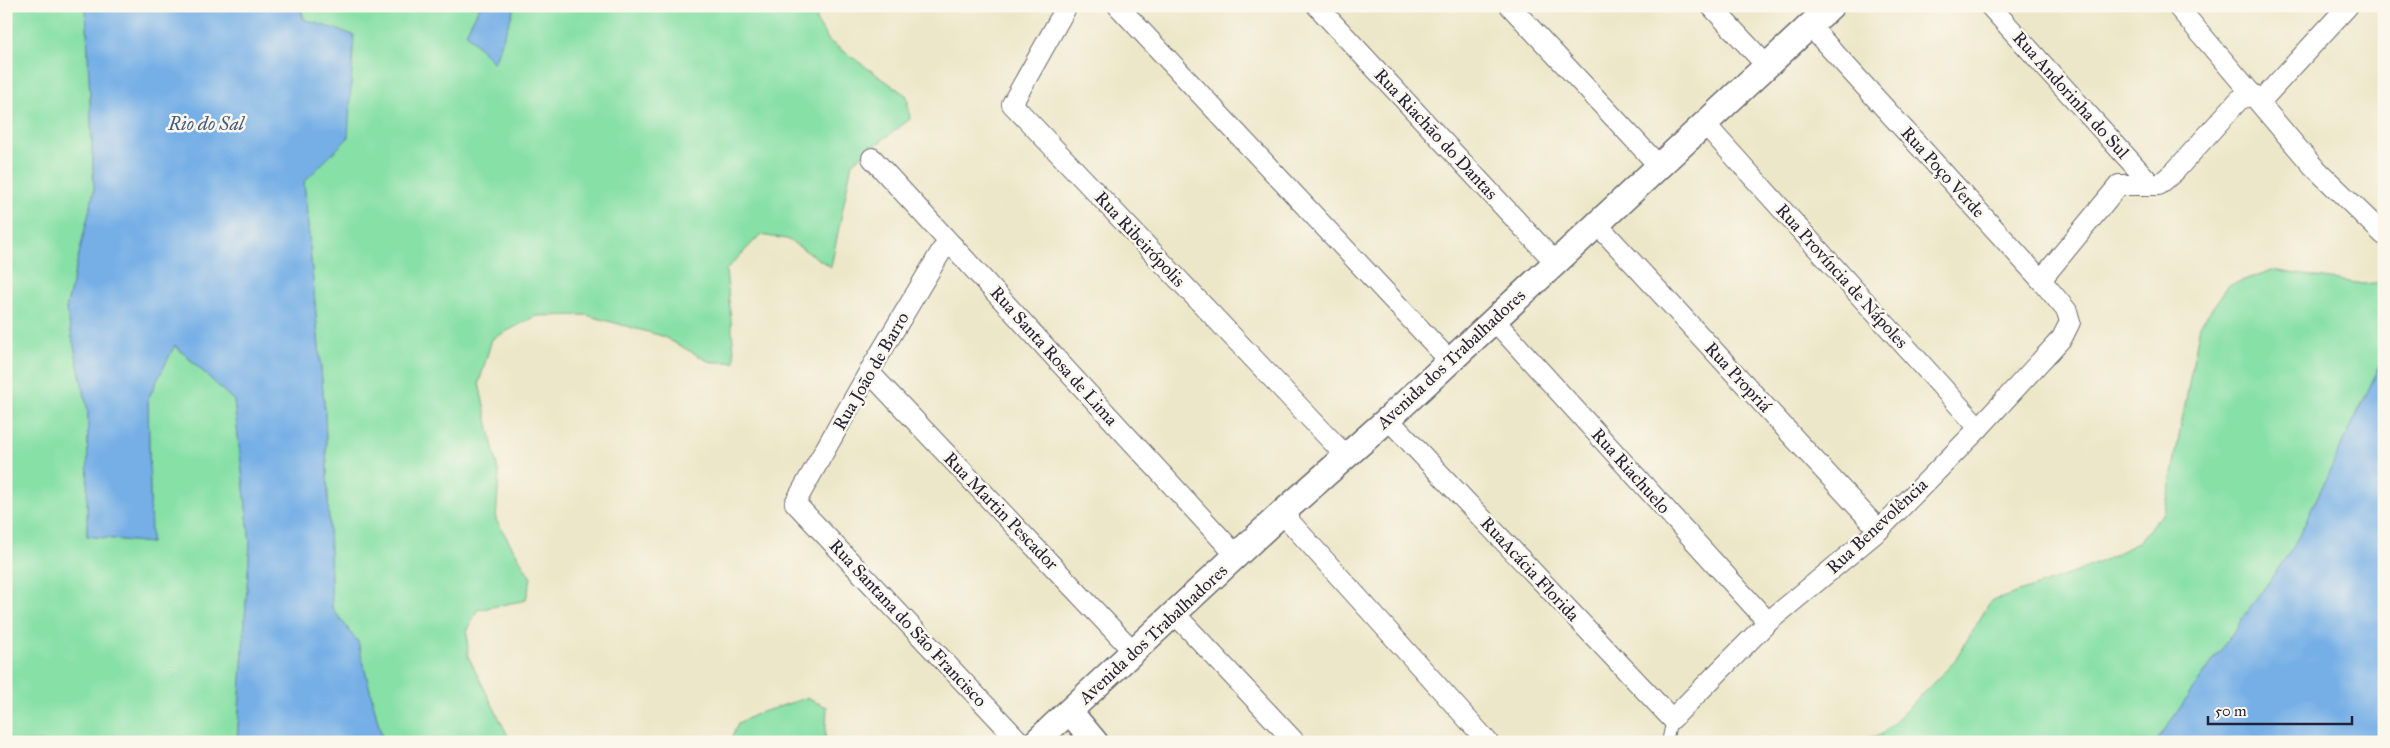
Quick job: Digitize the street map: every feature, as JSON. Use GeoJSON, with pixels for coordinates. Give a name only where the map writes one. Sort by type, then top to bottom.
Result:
{"type":"FeatureCollection","features":[{"type":"Feature","properties":{"kind":"street","name":"Rua Ribeirópolis"},"geometry":{"type":"LineString","coordinates":[[1067,6],[1012,104],[1345,456]]}},
{"type":"Feature","properties":{"kind":"street"},"geometry":{"type":"LineString","coordinates":[[1118,6],[1449,360]]}},
{"type":"Feature","properties":{"kind":"street","name":"Rua Riachão do Dantas"},"geometry":{"type":"LineString","coordinates":[[1317,6],[1555,262]]}},
{"type":"Feature","properties":{"kind":"street"},"geometry":{"type":"LineString","coordinates":[[1510,6],[1659,166]]}},
{"type":"Feature","properties":{"kind":"street"},"geometry":{"type":"LineString","coordinates":[[1711,6],[1766,65]]}},
{"type":"Feature","properties":{"kind":"street","name":"Avenida dos Trabalhadores"},"geometry":{"type":"LineString","coordinates":[[1036,742],[1236,555],[1388,419],[1449,360],[1831,6]]}},
{"type":"Feature","properties":{"kind":"street","name":"Rua Andorinha do Sul"},"geometry":{"type":"LineString","coordinates":[[1990,6],[2152,184]]}},
{"type":"Feature","properties":{"kind":"street"},"geometry":{"type":"LineString","coordinates":[[2177,6],[2312,165],[2384,235]]}},
{"type":"Feature","properties":{"kind":"street"},"geometry":{"type":"LineString","coordinates":[[2041,280],[2119,185],[2159,185],[2175,171],[2239,100],[2256,98],[2348,6]]}},
{"type":"Feature","properties":{"kind":"street","name":"Rua Poço Verde"},"geometry":{"type":"LineString","coordinates":[[1810,26],[2041,280],[2067,311],[2070,322]]}},
{"type":"Feature","properties":{"kind":"street","name":"Rua Província de Nápoles"},"geometry":{"type":"LineString","coordinates":[[1705,124],[1979,428]]}},
{"type":"Feature","properties":{"kind":"street","name":"Rua Santa Rosa de Lima"},"geometry":{"type":"LineString","coordinates":[[872,158],[1236,555]]}},
{"type":"Feature","properties":{"kind":"street","name":"Rua Propriá"},"geometry":{"type":"LineString","coordinates":[[1597,224],[1879,530]]}},
{"type":"Feature","properties":{"kind":"street","name":"Rua João de Barro"},"geometry":{"type":"LineString","coordinates":[[796,504],[869,372],[942,250],[954,246]]}},
{"type":"Feature","properties":{"kind":"street","name":"Rua Riachuelo"},"geometry":{"type":"LineString","coordinates":[[1493,320],[1768,622]]}},
{"type":"Feature","properties":{"kind":"street","name":"Rua Benevolência"},"geometry":{"type":"LineString","coordinates":[[1672,719],[1768,622],[1879,530],[1979,428],[2067,332],[2070,322]]}},
{"type":"Feature","properties":{"kind":"street","name":"Rua Martin Pescador"},"geometry":{"type":"LineString","coordinates":[[869,372],[1133,651]]}},
{"type":"Feature","properties":{"kind":"street","name":"RuaAcácia Florida"},"geometry":{"type":"LineString","coordinates":[[1388,419],[1672,719]]}},
{"type":"Feature","properties":{"kind":"street","name":"Rua Santana do São Francisco"},"geometry":{"type":"LineString","coordinates":[[796,504],[1020,742]]}},
{"type":"Feature","properties":{"kind":"street"},"geometry":{"type":"LineString","coordinates":[[1282,513],[1488,742]]}},
{"type":"Feature","properties":{"kind":"street"},"geometry":{"type":"LineString","coordinates":[[1175,614],[1295,742]]}},
{"type":"Feature","properties":{"kind":"street","name":"Avenida dos Trabalhadores"},"geometry":{"type":"LineString","coordinates":[[1070,712],[1095,742]]}},
{"type":"Feature","properties":{"kind":"lane"},"geometry":{"type":"LineString","coordinates":[[1667,742],[1672,719]]}},
{"type":"Feature","properties":{"kind":"green space"},"geometry":{"type":"Polygon","coordinates":[[[6,6],[86,6],[94,191],[66,309],[88,411],[87,536],[151,543],[148,399],[174,345],[234,400],[250,542],[237,742],[6,742],[6,6]]]}},
{"type":"Feature","properties":{"kind":"green space"},"geometry":{"type":"Polygon","coordinates":[[[300,6],[480,6],[466,33],[494,63],[515,6],[816,6],[817,22],[829,41],[907,96],[910,119],[852,163],[831,267],[787,239],[760,235],[726,270],[735,362],[710,362],[662,336],[586,315],[536,316],[492,339],[479,383],[499,475],[496,520],[531,578],[526,600],[477,610],[467,632],[468,656],[511,742],[383,742],[358,642],[332,608],[325,414],[304,182],[348,138],[300,6]]]}},
{"type":"Feature","properties":{"kind":"green space"},"geometry":{"type":"Polygon","coordinates":[[[2271,270],[2363,284],[2384,282],[2384,357],[2294,546],[2156,742],[1851,742],[1881,735],[1955,661],[1990,602],[2077,572],[2111,557],[2138,542],[2165,511],[2200,325],[2228,286],[2271,270]]]}},
{"type":"Feature","properties":{"kind":"green space"},"geometry":{"type":"Polygon","coordinates":[[[806,698],[827,707],[825,742],[730,742],[738,723],[759,713],[806,698]]]}},
{"type":"Feature","properties":{"kind":"water","name":"Rio do Sal"},"geometry":{"type":"Polygon","coordinates":[[[86,6],[300,6],[303,19],[354,35],[348,138],[304,182],[325,414],[332,608],[358,642],[383,742],[237,742],[250,542],[234,401],[175,345],[148,399],[151,543],[87,536],[88,411],[66,309],[94,191],[86,6]]]}},
{"type":"Feature","properties":{"kind":"water"},"geometry":{"type":"Polygon","coordinates":[[[480,6],[515,6],[494,63],[466,33],[480,6]]]}},
{"type":"Feature","properties":{"kind":"water"},"geometry":{"type":"Polygon","coordinates":[[[2384,357],[2384,742],[2156,742],[2294,546],[2384,357]]]}}]}
